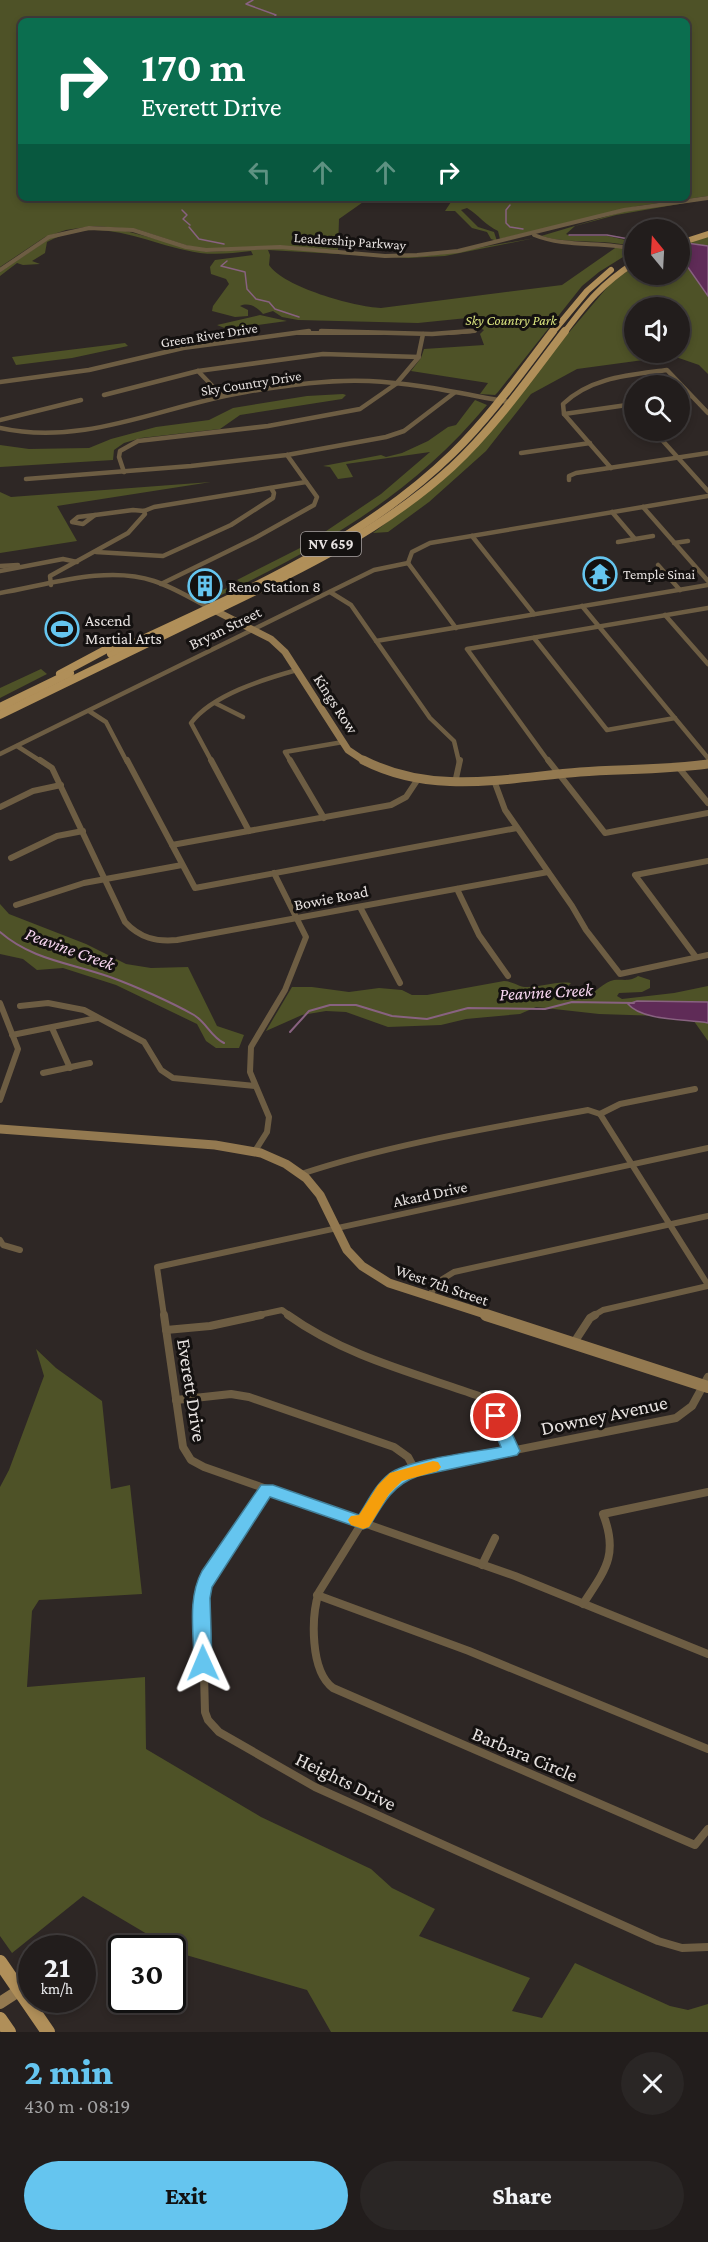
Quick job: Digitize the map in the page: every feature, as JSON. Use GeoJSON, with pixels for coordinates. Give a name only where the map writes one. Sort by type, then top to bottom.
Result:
{"type":"FeatureCollection","features":[{"type":"Feature","properties":{"kind":"main road"},"geometry":{"type":"LineString","coordinates":[[690,235],[708,229]]}},
{"type":"Feature","properties":{"kind":"main road"},"geometry":{"type":"LineString","coordinates":[[690,240],[708,234]]}},
{"type":"Feature","properties":{"kind":"main road","name":"NV 659"},"geometry":{"type":"LineString","coordinates":[[0,716],[212,609],[314,554],[394,502],[449,457],[499,400],[590,287],[608,271],[624,262]]}},
{"type":"Feature","properties":{"kind":"main road","name":"NV 659"},"geometry":{"type":"LineString","coordinates":[[0,707],[193,614],[212,609],[327,555],[405,505],[462,456],[509,402],[599,289],[624,270]]}},
{"type":"Feature","properties":{"kind":"main road"},"geometry":{"type":"LineString","coordinates":[[394,502],[405,505]]}},
{"type":"Feature","properties":{"kind":"main road","name":"Kings Row"},"geometry":{"type":"LineString","coordinates":[[212,609],[277,643],[352,753],[388,771],[418,779],[455,784],[495,783],[559,774],[679,768],[708,764]]}},
{"type":"Feature","properties":{"kind":"main road","name":"West 7th Street"},"geometry":{"type":"LineString","coordinates":[[0,1129],[215,1145],[255,1151],[274,1158],[301,1174],[320,1195],[348,1250],[370,1272],[402,1289],[706,1384]]}},
{"type":"Feature","properties":{"kind":"main road"},"geometry":{"type":"LineString","coordinates":[[0,1962],[18,1987]]}},
{"type":"Feature","properties":{"kind":"main road"},"geometry":{"type":"LineString","coordinates":[[0,2003],[18,1991]]}},
{"type":"Feature","properties":{"kind":"main road"},"geometry":{"type":"LineString","coordinates":[[35,2013],[48,2032]]}},
{"type":"Feature","properties":{"kind":"main road"},"geometry":{"type":"LineString","coordinates":[[0,2019],[9,2032]]}},
{"type":"Feature","properties":{"kind":"street","name":"Leadership Parkway"},"geometry":{"type":"LineString","coordinates":[[690,201],[708,198]]}},
{"type":"Feature","properties":{"kind":"street","name":"Leadership Parkway"},"geometry":{"type":"LineString","coordinates":[[0,270],[49,237],[90,228],[133,230],[186,247],[206,250],[280,247],[386,256],[449,252],[534,235],[616,211],[687,201]]}},
{"type":"Feature","properties":{"kind":"street"},"geometry":{"type":"LineString","coordinates":[[534,235],[557,242],[608,243],[624,247]]}},
{"type":"Feature","properties":{"kind":"street","name":"Green River Drive"},"geometry":{"type":"LineString","coordinates":[[0,382],[100,368],[183,348],[311,331],[423,334],[475,331]]}},
{"type":"Feature","properties":{"kind":"street"},"geometry":{"type":"LineString","coordinates":[[124,472],[119,454],[123,448],[132,443],[268,426],[346,412],[365,406],[396,384],[419,357],[423,334]]}},
{"type":"Feature","properties":{"kind":"street"},"geometry":{"type":"LineString","coordinates":[[104,395],[198,371],[323,354],[419,357]]}},
{"type":"Feature","properties":{"kind":"street"},"geometry":{"type":"LineString","coordinates":[[611,468],[564,414],[562,407],[565,401],[597,382],[667,370],[708,413]]}},
{"type":"Feature","properties":{"kind":"street"},"geometry":{"type":"LineString","coordinates":[[198,371],[222,396]]}},
{"type":"Feature","properties":{"kind":"street","name":"Sky Country Drive"},"geometry":{"type":"LineString","coordinates":[[0,428],[34,435],[72,433],[222,396],[336,381],[396,384],[509,402]]}},
{"type":"Feature","properties":{"kind":"street"},"geometry":{"type":"LineString","coordinates":[[26,479],[124,472],[287,455],[393,435],[404,430],[454,393]]}},
{"type":"Feature","properties":{"kind":"street"},"geometry":{"type":"LineString","coordinates":[[0,420],[81,400]]}},
{"type":"Feature","properties":{"kind":"street"},"geometry":{"type":"LineString","coordinates":[[564,414],[624,405]]}},
{"type":"Feature","properties":{"kind":"street"},"geometry":{"type":"LineString","coordinates":[[663,441],[708,491]]}},
{"type":"Feature","properties":{"kind":"street"},"geometry":{"type":"LineString","coordinates":[[521,453],[590,443]]}},
{"type":"Feature","properties":{"kind":"street"},"geometry":{"type":"LineString","coordinates":[[569,480],[569,476],[576,473],[708,453]]}},
{"type":"Feature","properties":{"kind":"street"},"geometry":{"type":"LineString","coordinates":[[161,584],[255,538],[314,505],[317,500],[287,455]]}},
{"type":"Feature","properties":{"kind":"street"},"geometry":{"type":"LineString","coordinates":[[95,515],[133,510],[144,511],[154,507],[306,482]]}},
{"type":"Feature","properties":{"kind":"street"},"geometry":{"type":"LineString","coordinates":[[96,552],[163,556],[245,517],[273,498],[274,493],[271,488]]}},
{"type":"Feature","properties":{"kind":"street"},"geometry":{"type":"LineString","coordinates":[[456,628],[408,563],[410,553],[423,545],[708,496]]}},
{"type":"Feature","properties":{"kind":"street"},"geometry":{"type":"LineString","coordinates":[[376,641],[680,590],[708,583],[643,507]]}},
{"type":"Feature","properties":{"kind":"street"},"geometry":{"type":"LineString","coordinates":[[51,585],[50,576],[96,552],[139,523],[144,511]]}},
{"type":"Feature","properties":{"kind":"street"},"geometry":{"type":"LineString","coordinates":[[612,512],[635,539]]}},
{"type":"Feature","properties":{"kind":"street"},"geometry":{"type":"LineString","coordinates":[[472,536],[534,615]]}},
{"type":"Feature","properties":{"kind":"street"},"geometry":{"type":"LineString","coordinates":[[618,542],[653,536]]}},
{"type":"Feature","properties":{"kind":"street"},"geometry":{"type":"LineString","coordinates":[[674,543],[688,541]]}},
{"type":"Feature","properties":{"kind":"street"},"geometry":{"type":"LineString","coordinates":[[0,566],[27,565],[66,559],[77,562]]}},
{"type":"Feature","properties":{"kind":"street","name":"Bryan Street"},"geometry":{"type":"LineString","coordinates":[[0,754],[374,570],[408,563]]}},
{"type":"Feature","properties":{"kind":"street"},"geometry":{"type":"LineString","coordinates":[[0,571],[6,572],[27,565]]}},
{"type":"Feature","properties":{"kind":"street"},"geometry":{"type":"LineString","coordinates":[[658,565],[680,590]]}},
{"type":"Feature","properties":{"kind":"street"},"geometry":{"type":"LineString","coordinates":[[59,571],[57,576],[61,584]]}},
{"type":"Feature","properties":{"kind":"street","name":"Kings Row"},"geometry":{"type":"LineString","coordinates":[[0,593],[123,576],[142,578],[161,584],[212,609]]}},
{"type":"Feature","properties":{"kind":"street"},"geometry":{"type":"LineString","coordinates":[[330,592],[351,605],[430,718],[458,747],[460,759],[455,784]]}},
{"type":"Feature","properties":{"kind":"street"},"geometry":{"type":"LineString","coordinates":[[582,606],[708,758]]}},
{"type":"Feature","properties":{"kind":"street"},"geometry":{"type":"LineString","coordinates":[[708,608],[467,649],[605,833],[708,813]]}},
{"type":"Feature","properties":{"kind":"street"},"geometry":{"type":"LineString","coordinates":[[665,615],[708,664]]}},
{"type":"Feature","properties":{"kind":"street"},"geometry":{"type":"LineString","coordinates":[[534,638],[607,730],[675,718]]}},
{"type":"Feature","properties":{"kind":"street"},"geometry":{"type":"LineString","coordinates":[[249,831],[191,727],[192,718],[215,703],[263,679],[297,670]]}},
{"type":"Feature","properties":{"kind":"street"},"geometry":{"type":"LineString","coordinates":[[215,703],[243,717]]}},
{"type":"Feature","properties":{"kind":"street"},"geometry":{"type":"LineString","coordinates":[[89,711],[106,722],[195,888],[517,828]]}},
{"type":"Feature","properties":{"kind":"street"},"geometry":{"type":"LineString","coordinates":[[324,818],[285,752],[343,742]]}},
{"type":"Feature","properties":{"kind":"street"},"geometry":{"type":"LineString","coordinates":[[17,746],[48,764],[61,785],[104,879]]}},
{"type":"Feature","properties":{"kind":"street"},"geometry":{"type":"LineString","coordinates":[[679,768],[708,803]]}},
{"type":"Feature","properties":{"kind":"street"},"geometry":{"type":"LineString","coordinates":[[172,845],[397,803],[406,797],[418,779]]}},
{"type":"Feature","properties":{"kind":"street"},"geometry":{"type":"LineString","coordinates":[[495,783],[505,810],[581,923],[620,974],[708,955]]}},
{"type":"Feature","properties":{"kind":"street"},"geometry":{"type":"LineString","coordinates":[[0,807],[33,791],[61,785]]}},
{"type":"Feature","properties":{"kind":"street"},"geometry":{"type":"LineString","coordinates":[[11,858],[57,836],[83,831]]}},
{"type":"Feature","properties":{"kind":"street"},"geometry":{"type":"LineString","coordinates":[[696,957],[635,875],[708,861]]}},
{"type":"Feature","properties":{"kind":"street"},"geometry":{"type":"LineString","coordinates":[[16,905],[75,885],[182,865]]}},
{"type":"Feature","properties":{"kind":"street","name":"Bowie Road"},"geometry":{"type":"LineString","coordinates":[[104,879],[125,922],[134,932],[143,938],[168,941],[548,872]]}},
{"type":"Feature","properties":{"kind":"street"},"geometry":{"type":"LineString","coordinates":[[255,1151],[267,1132],[269,1117],[255,1086],[249,1062],[251,1047],[285,990],[305,942],[305,931],[274,873]]}},
{"type":"Feature","properties":{"kind":"street"},"geometry":{"type":"LineString","coordinates":[[457,890],[479,935],[508,976]]}},
{"type":"Feature","properties":{"kind":"street"},"geometry":{"type":"LineString","coordinates":[[360,907],[400,983]]}},
{"type":"Feature","properties":{"kind":"street"},"geometry":{"type":"LineString","coordinates":[[0,1003],[18,1049],[0,1100]]}},
{"type":"Feature","properties":{"kind":"street"},"geometry":{"type":"LineString","coordinates":[[20,1006],[59,1004],[84,1010],[144,1042],[161,1070],[173,1078],[255,1086]]}},
{"type":"Feature","properties":{"kind":"street"},"geometry":{"type":"LineString","coordinates":[[12,1035],[98,1018]]}},
{"type":"Feature","properties":{"kind":"street"},"geometry":{"type":"LineString","coordinates":[[52,1028],[70,1068]]}},
{"type":"Feature","properties":{"kind":"street"},"geometry":{"type":"LineString","coordinates":[[43,1073],[90,1063]]}},
{"type":"Feature","properties":{"kind":"street"},"geometry":{"type":"LineString","coordinates":[[600,1114],[620,1104],[695,1089]]}},
{"type":"Feature","properties":{"kind":"street"},"geometry":{"type":"LineString","coordinates":[[301,1174],[338,1161],[456,1133],[588,1110],[600,1114],[708,1285],[603,1310],[590,1318],[573,1344]]}},
{"type":"Feature","properties":{"kind":"street","name":"Akard Drive"},"geometry":{"type":"LineString","coordinates":[[158,1267],[708,1148]]}},
{"type":"Feature","properties":{"kind":"street"},"geometry":{"type":"LineString","coordinates":[[428,1297],[441,1280],[454,1272],[708,1216]]}},
{"type":"Feature","properties":{"kind":"street"},"geometry":{"type":"LineString","coordinates":[[0,1240],[3,1245],[20,1250]]}},
{"type":"Feature","properties":{"kind":"street","name":"Everett Drive"},"geometry":{"type":"LineString","coordinates":[[158,1267],[183,1448],[192,1460],[204,1467],[482,1565],[708,1654]]}},
{"type":"Feature","properties":{"kind":"street"},"geometry":{"type":"LineString","coordinates":[[166,1330],[210,1326],[282,1310],[332,1343],[479,1396],[493,1410],[511,1451]]}},
{"type":"Feature","properties":{"kind":"street","name":"Downey Avenue"},"geometry":{"type":"LineString","coordinates":[[325,1682],[317,1667],[313,1618],[317,1595],[389,1483],[396,1477],[415,1470],[676,1418],[690,1410],[706,1384]]}},
{"type":"Feature","properties":{"kind":"street"},"geometry":{"type":"LineString","coordinates":[[176,1400],[231,1394],[249,1397],[394,1447],[408,1457],[415,1470]]}},
{"type":"Feature","properties":{"kind":"street","name":"Heights Drive"},"geometry":{"type":"LineString","coordinates":[[267,1489],[208,1576],[204,1587],[202,1598],[204,1707],[213,1726],[315,1787],[658,1941],[682,1948],[708,1947]]}},
{"type":"Feature","properties":{"kind":"street"},"geometry":{"type":"LineString","coordinates":[[583,1604],[609,1563],[612,1553],[611,1533],[603,1514],[708,1492]]}},
{"type":"Feature","properties":{"kind":"street"},"geometry":{"type":"LineString","coordinates":[[482,1565],[495,1538]]}},
{"type":"Feature","properties":{"kind":"street"},"geometry":{"type":"LineString","coordinates":[[317,1595],[469,1651],[707,1748]]}},
{"type":"Feature","properties":{"kind":"street","name":"Barbara Circle"},"geometry":{"type":"LineString","coordinates":[[325,1682],[339,1692],[695,1845],[708,1829]]}},
{"type":"Feature","properties":{"kind":"green space"},"geometry":{"type":"Polygon","coordinates":[[[0,0],[708,0],[708,196],[690,199],[690,18],[18,18],[18,201],[365,201],[339,219],[338,250],[292,247],[212,250],[189,246],[136,229],[93,226],[66,230],[45,237],[0,267],[0,0]]]}},
{"type":"Feature","properties":{"kind":"green space"},"geometry":{"type":"Polygon","coordinates":[[[708,199],[616,215],[575,226],[566,234],[608,236],[624,240],[624,244],[541,236],[625,211],[708,199]]]}},
{"type":"Feature","properties":{"kind":"green space"},"geometry":{"type":"Polygon","coordinates":[[[673,201],[638,206],[500,239],[498,231],[467,208],[461,210],[478,227],[494,232],[497,241],[491,239],[487,232],[472,228],[455,211],[445,211],[451,202],[673,201]]]}},
{"type":"Feature","properties":{"kind":"green space","name":"Sky Country Park"},"geometry":{"type":"Polygon","coordinates":[[[118,229],[206,252],[284,248],[413,257],[535,238],[445,256],[408,258],[268,250],[269,265],[289,281],[338,300],[381,308],[562,285],[618,246],[624,249],[624,256],[582,286],[495,395],[480,394],[488,383],[411,371],[421,358],[424,349],[484,345],[480,334],[484,330],[480,328],[482,325],[477,317],[418,323],[298,320],[282,317],[273,311],[263,314],[250,305],[240,306],[248,310],[248,316],[235,317],[212,311],[213,306],[229,284],[226,279],[211,274],[210,267],[215,260],[253,255],[251,251],[200,253],[124,234],[86,230],[47,242],[45,253],[32,261],[40,264],[17,263],[0,276],[0,272],[52,237],[82,230],[118,229]]]}},
{"type":"Feature","properties":{"kind":"green space"},"geometry":{"type":"Polygon","coordinates":[[[708,236],[708,374],[699,365],[690,362],[690,297],[624,297],[624,363],[577,369],[531,394],[486,451],[429,502],[388,532],[373,533],[447,476],[610,284],[624,274],[624,285],[690,285],[690,242],[708,236]]]}},
{"type":"Feature","properties":{"kind":"green space"},"geometry":{"type":"Polygon","coordinates":[[[260,315],[287,321],[227,329],[217,325],[260,315]]]}},
{"type":"Feature","properties":{"kind":"green space"},"geometry":{"type":"Polygon","coordinates":[[[125,343],[128,346],[72,358],[16,365],[12,357],[125,343]]]}},
{"type":"Feature","properties":{"kind":"green space"},"geometry":{"type":"Polygon","coordinates":[[[346,395],[342,399],[240,415],[220,429],[141,438],[124,443],[114,450],[113,460],[0,467],[0,445],[29,449],[89,448],[111,439],[156,427],[209,420],[233,408],[307,396],[346,395]]]}},
{"type":"Feature","properties":{"kind":"green space"},"geometry":{"type":"Polygon","coordinates":[[[475,400],[487,405],[457,438],[394,494],[290,560],[213,599],[205,598],[240,582],[237,580],[304,546],[381,494],[430,452],[346,464],[353,477],[338,479],[330,467],[323,466],[402,453],[428,441],[448,427],[456,425],[475,400]]]}},
{"type":"Feature","properties":{"kind":"green space"},"geometry":{"type":"Polygon","coordinates":[[[211,482],[57,506],[77,541],[0,553],[0,492],[11,497],[211,482]]]}},
{"type":"Feature","properties":{"kind":"green space"},"geometry":{"type":"Polygon","coordinates":[[[41,669],[47,674],[0,698],[0,688],[41,669]]]}},
{"type":"Feature","properties":{"kind":"green space"},"geometry":{"type":"Polygon","coordinates":[[[0,904],[9,914],[86,944],[126,964],[151,968],[188,967],[217,1026],[244,1035],[239,1048],[216,1048],[206,1041],[197,1024],[116,985],[63,968],[37,970],[23,959],[0,954],[0,904]]]}},
{"type":"Feature","properties":{"kind":"green space"},"geometry":{"type":"Polygon","coordinates":[[[638,976],[650,980],[650,988],[642,992],[619,993],[617,996],[622,999],[674,993],[708,986],[708,1041],[691,1017],[599,1014],[536,1007],[520,1014],[466,1019],[441,1025],[388,1027],[346,1012],[326,1011],[302,1015],[266,1031],[292,987],[349,992],[379,988],[402,990],[412,995],[427,995],[504,981],[527,987],[571,983],[565,989],[551,994],[585,999],[610,981],[629,980],[638,976]]]}},
{"type":"Feature","properties":{"kind":"green space"},"geometry":{"type":"Polygon","coordinates":[[[36,1349],[56,1368],[102,1401],[111,1489],[130,1485],[142,1594],[39,1600],[32,1611],[27,1687],[145,1677],[146,1749],[261,1817],[371,1869],[392,1888],[435,1909],[419,1936],[530,1978],[512,2011],[542,2018],[575,1963],[670,2006],[688,2010],[708,2004],[708,2032],[331,2032],[307,1990],[186,1955],[186,1935],[149,1935],[83,1896],[34,1935],[18,1935],[18,1948],[12,1953],[0,1936],[0,1487],[9,1470],[44,1376],[36,1349]]]}},
{"type":"Feature","properties":{"kind":"shaded area"},"geometry":{"type":"Polygon","coordinates":[[[690,243],[708,246],[708,296],[690,270],[690,243]]]}},
{"type":"Feature","properties":{"kind":"shaded area"},"geometry":{"type":"Polygon","coordinates":[[[637,1001],[708,1002],[708,1023],[643,1014],[628,1004],[637,1001]]]}},
{"type":"Feature","properties":{"kind":"waterway"},"geometry":{"type":"LineString","coordinates":[[253,0],[246,4],[276,15],[272,18]]}},
{"type":"Feature","properties":{"kind":"waterway"},"geometry":{"type":"LineString","coordinates":[[510,205],[506,210],[506,223],[510,227],[523,229]]}},
{"type":"Feature","properties":{"kind":"waterway"},"geometry":{"type":"LineString","coordinates":[[182,210],[187,215],[183,219],[190,225]]}},
{"type":"Feature","properties":{"kind":"waterway"},"geometry":{"type":"LineString","coordinates":[[189,227],[199,239],[224,244]]}},
{"type":"Feature","properties":{"kind":"waterway"},"geometry":{"type":"LineString","coordinates":[[569,235],[607,235],[624,238]]}},
{"type":"Feature","properties":{"kind":"waterway"},"geometry":{"type":"LineString","coordinates":[[227,261],[221,266],[245,272],[247,289],[256,299],[269,302],[275,309],[299,317]]}},
{"type":"Feature","properties":{"kind":"waterway","name":"Peavine Creek"},"geometry":{"type":"LineString","coordinates":[[0,932],[25,949],[39,955],[110,977],[175,1005],[198,1018],[224,1043]]}},
{"type":"Feature","properties":{"kind":"waterway","name":"Peavine Creek"},"geometry":{"type":"LineString","coordinates":[[290,1032],[309,1011],[330,1005],[356,1005],[392,1016],[427,1019],[468,1008],[545,1009],[572,1002],[634,1003]]}},
{"type":"Feature","properties":{"kind":"slow traffic"},"geometry":{"type":"LineString","coordinates":[[357,1520],[363,1522],[384,1489],[396,1477],[415,1470],[433,1467]]}},
{"type":"Feature","properties":{"kind":"place","name":"Temple Sinai"},"geometry":{"type":"Point","coordinates":[600,574]}},
{"type":"Feature","properties":{"kind":"place","name":"Reno Station 8"},"geometry":{"type":"Point","coordinates":[205,586]}},
{"type":"Feature","properties":{"kind":"place","name":"Ascend Martial Arts"},"geometry":{"type":"Point","coordinates":[62,629]}},
{"type":"Feature","properties":{"kind":"route"},"geometry":{"type":"LineString","coordinates":[[203,1663],[202,1598],[208,1576],[267,1489],[363,1522],[384,1489],[396,1477],[415,1470],[511,1451],[496,1416]]}}]}
